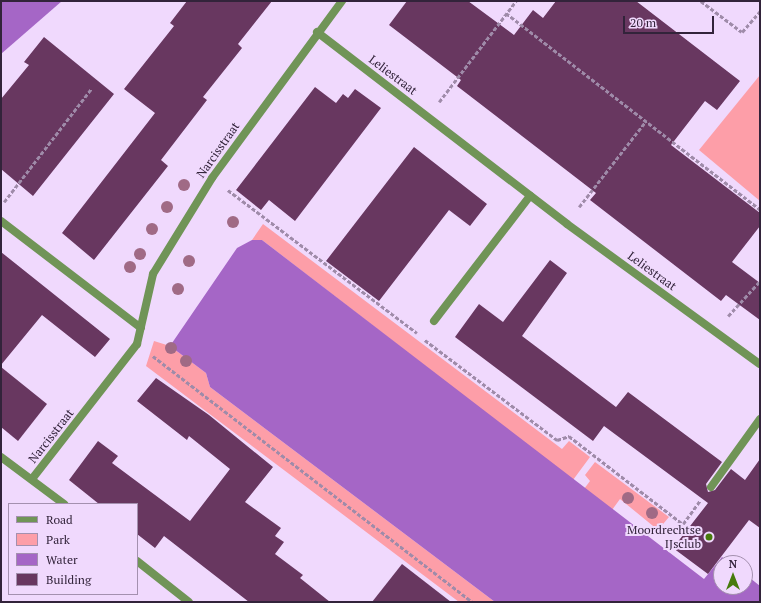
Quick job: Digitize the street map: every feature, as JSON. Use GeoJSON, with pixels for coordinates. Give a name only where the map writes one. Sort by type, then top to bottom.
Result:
{"type":"FeatureCollection","features":[{"type":"Feature","properties":{"kind":"street","name":"Narcisstraat"},"geometry":{"type":"LineString","coordinates":[[32,479],[137,344],[153,274],[212,178],[317,32],[342,1]]}},
{"type":"Feature","properties":{"kind":"street","name":"Leliestraat"},"geometry":{"type":"LineString","coordinates":[[317,32],[567,224],[760,364]]}},
{"type":"Feature","properties":{"kind":"street"},"geometry":{"type":"LineString","coordinates":[[434,321],[530,196]]}},
{"type":"Feature","properties":{"kind":"street"},"geometry":{"type":"LineString","coordinates":[[1,221],[141,328]]}},
{"type":"Feature","properties":{"kind":"street"},"geometry":{"type":"LineString","coordinates":[[711,487],[760,420]]}},
{"type":"Feature","properties":{"kind":"street"},"geometry":{"type":"LineString","coordinates":[[1,457],[63,503]]}},
{"type":"Feature","properties":{"kind":"street"},"geometry":{"type":"LineString","coordinates":[[138,562],[189,602]]}},
{"type":"Feature","properties":{"kind":"path"},"geometry":{"type":"LineString","coordinates":[[428,117],[516,1]]}},
{"type":"Feature","properties":{"kind":"path"},"geometry":{"type":"LineString","coordinates":[[700,1],[742,32],[760,11]]}},
{"type":"Feature","properties":{"kind":"path"},"geometry":{"type":"LineString","coordinates":[[506,13],[760,209]]}},
{"type":"Feature","properties":{"kind":"path"},"geometry":{"type":"LineString","coordinates":[[1,206],[91,89]]}},
{"type":"Feature","properties":{"kind":"path"},"geometry":{"type":"LineString","coordinates":[[567,224],[646,121]]}},
{"type":"Feature","properties":{"kind":"path"},"geometry":{"type":"LineString","coordinates":[[212,178],[557,440],[569,436],[682,524],[711,487]]}},
{"type":"Feature","properties":{"kind":"path"},"geometry":{"type":"LineString","coordinates":[[715,331],[760,281]]}},
{"type":"Feature","properties":{"kind":"path"},"geometry":{"type":"LineString","coordinates":[[137,344],[473,602]]}},
{"type":"Feature","properties":{"kind":"green space"},"geometry":{"type":"Polygon","coordinates":[[[760,75],[760,201],[699,150],[760,75]]]}},
{"type":"Feature","properties":{"kind":"green space"},"geometry":{"type":"Polygon","coordinates":[[[263,224],[562,449],[569,441],[590,457],[573,480],[262,240],[252,240],[263,224]]]}},
{"type":"Feature","properties":{"kind":"green space"},"geometry":{"type":"Polygon","coordinates":[[[154,341],[170,346],[206,373],[210,387],[495,602],[459,602],[146,366],[154,341]]]}},
{"type":"Feature","properties":{"kind":"green space"},"geometry":{"type":"Polygon","coordinates":[[[595,462],[669,517],[658,530],[620,499],[612,510],[584,489],[590,481],[585,475],[595,462]]]}},
{"type":"Feature","properties":{"kind":"water"},"geometry":{"type":"Polygon","coordinates":[[[1,1],[62,1],[1,54],[1,1]]]}},
{"type":"Feature","properties":{"kind":"water","name":"Moordrechtse IJsclub"},"geometry":{"type":"Polygon","coordinates":[[[252,240],[262,240],[704,579],[713,568],[713,595],[753,595],[753,580],[760,586],[760,602],[495,602],[210,387],[206,373],[170,346],[237,248],[252,240]]]}},
{"type":"Feature","properties":{"kind":"building"},"geometry":{"type":"Polygon","coordinates":[[[187,1],[272,1],[238,44],[242,48],[203,97],[207,100],[161,160],[168,166],[94,260],[62,233],[155,113],[124,89],[174,26],[170,23],[187,1]]]}},
{"type":"Feature","properties":{"kind":"building"},"geometry":{"type":"Polygon","coordinates":[[[407,1],[468,1],[514,35],[533,10],[543,18],[556,1],[636,1],[740,81],[717,110],[705,101],[671,145],[760,213],[760,226],[732,262],[760,283],[760,320],[726,295],[721,301],[590,200],[596,193],[457,86],[461,80],[389,25],[407,1]]]}},
{"type":"Feature","properties":{"kind":"building"},"geometry":{"type":"Polygon","coordinates":[[[44,37],[114,94],[33,196],[1,169],[1,99],[29,65],[24,62],[44,37]]]}},
{"type":"Feature","properties":{"kind":"building"},"geometry":{"type":"Polygon","coordinates":[[[315,87],[336,103],[343,94],[348,98],[355,89],[381,108],[295,221],[269,200],[261,210],[236,190],[315,87]]]}},
{"type":"Feature","properties":{"kind":"building"},"geometry":{"type":"Polygon","coordinates":[[[414,147],[487,204],[470,226],[449,210],[379,301],[326,261],[414,147]]]}},
{"type":"Feature","properties":{"kind":"building"},"geometry":{"type":"Polygon","coordinates":[[[1,252],[110,339],[95,357],[42,315],[1,365],[1,252]]]}},
{"type":"Feature","properties":{"kind":"building"},"geometry":{"type":"Polygon","coordinates":[[[550,260],[567,273],[522,336],[616,407],[628,392],[722,462],[706,484],[708,492],[715,490],[731,469],[745,480],[760,459],[760,528],[749,520],[722,555],[713,555],[713,567],[708,574],[673,548],[708,503],[604,426],[593,441],[455,337],[479,304],[503,322],[550,260]]]}},
{"type":"Feature","properties":{"kind":"building"},"geometry":{"type":"Polygon","coordinates":[[[1,367],[47,404],[18,441],[1,427],[1,367]]]}},
{"type":"Feature","properties":{"kind":"building"},"geometry":{"type":"Polygon","coordinates":[[[156,378],[209,415],[273,467],[245,502],[281,528],[275,536],[284,542],[275,554],[303,575],[300,578],[330,602],[249,602],[164,536],[155,548],[138,535],[138,503],[98,503],[69,480],[98,441],[118,456],[112,463],[190,521],[230,469],[189,436],[187,440],[137,401],[156,378]]]}},
{"type":"Feature","properties":{"kind":"building"},"geometry":{"type":"Polygon","coordinates":[[[402,564],[451,602],[372,602],[402,564]]]}},
{"type":"Feature","properties":{"kind":"place","name":"Moordrechtse IJsclub"},"geometry":{"type":"Point","coordinates":[709,537]}}]}
